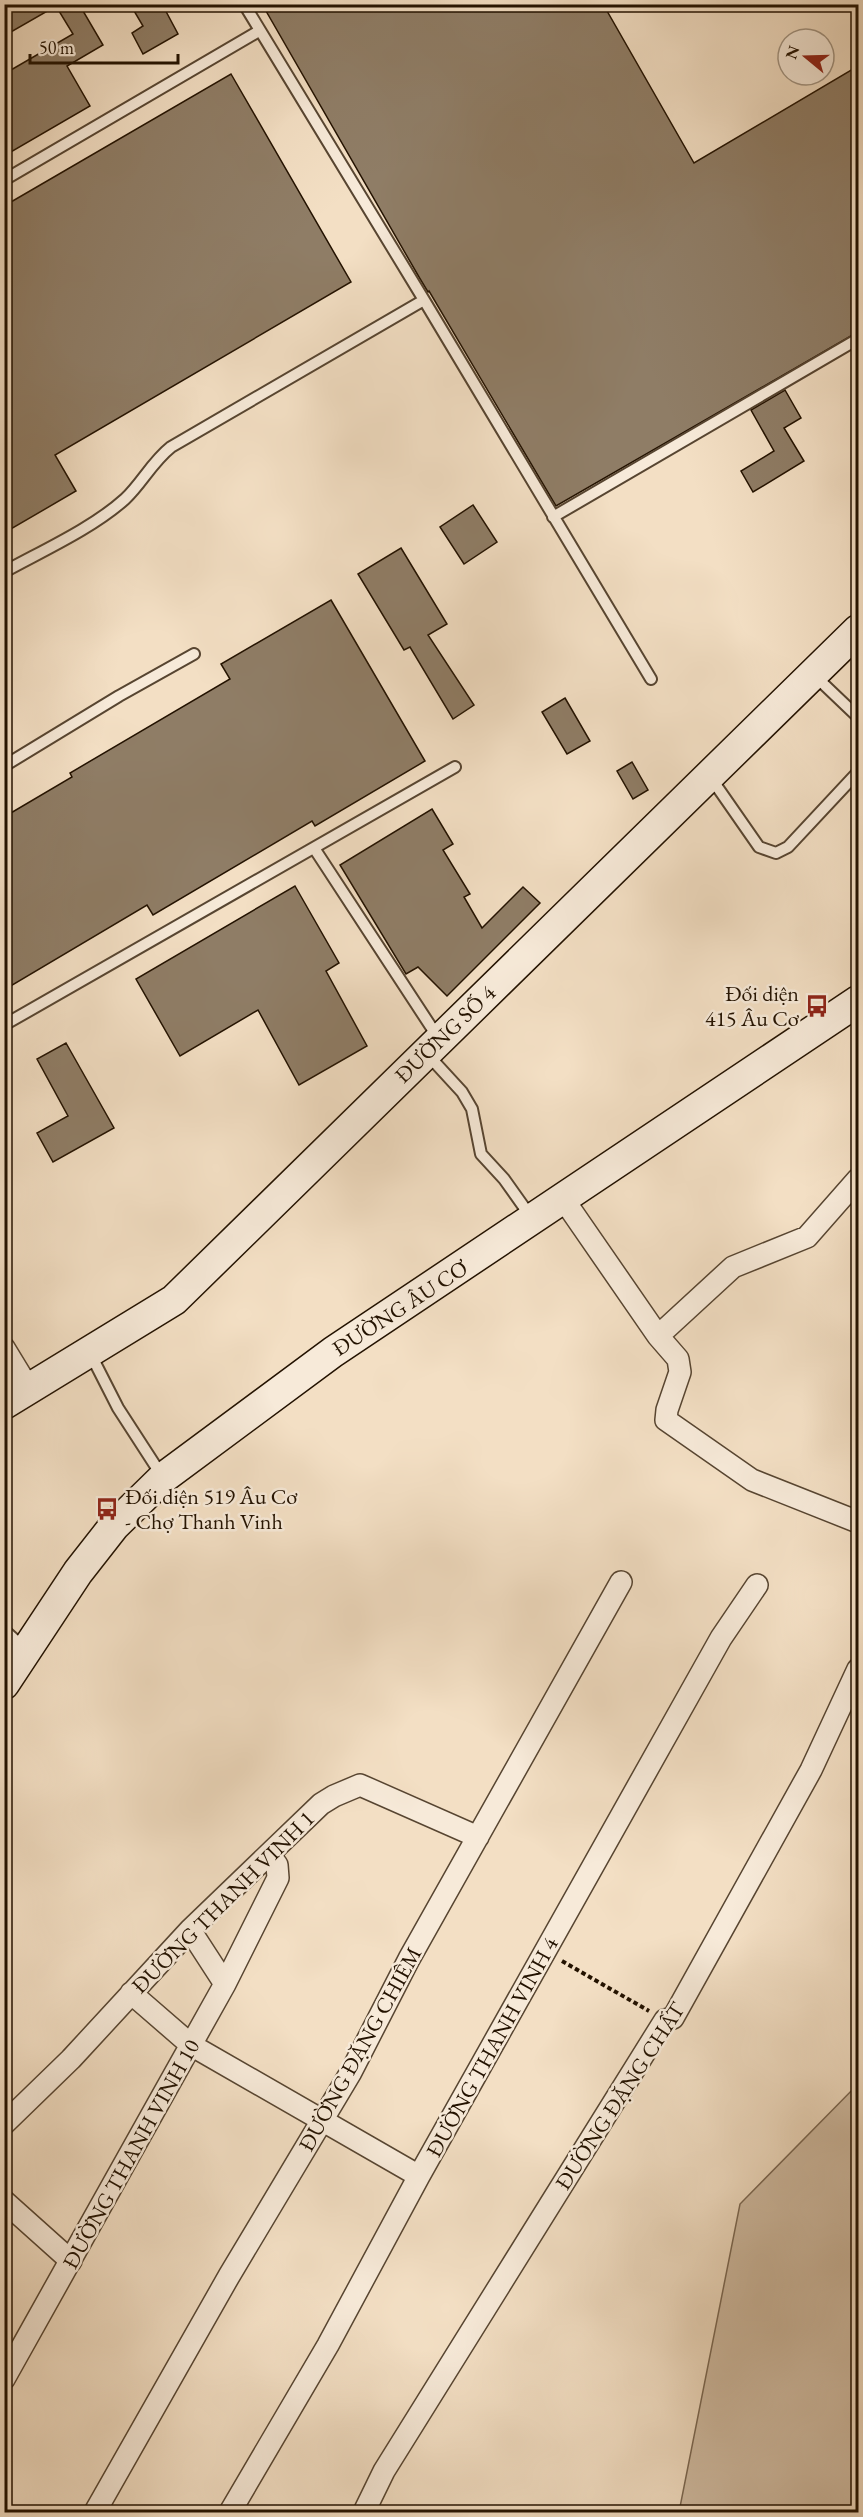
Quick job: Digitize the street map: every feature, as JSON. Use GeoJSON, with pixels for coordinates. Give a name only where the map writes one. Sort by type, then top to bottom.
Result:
{"type":"FeatureCollection","features":[{"type":"Feature","properties":{"kind":"street","name":"ĐƯỜNG SỐ 4"},"geometry":{"type":"LineString","coordinates":[[17,1397],[174,1300],[858,630]]}},
{"type":"Feature","properties":{"kind":"street","name":"ĐƯỜNG ÂU CƠ"},"geometry":{"type":"LineString","coordinates":[[4,1684],[78,1572],[114,1526],[163,1478],[333,1352],[564,1200],[858,1001]]}},
{"type":"Feature","properties":{"kind":"street"},"geometry":{"type":"LineString","coordinates":[[658,1336],[733,1267],[807,1237],[858,1179]]}},
{"type":"Feature","properties":{"kind":"street"},"geometry":{"type":"LineString","coordinates":[[564,1200],[658,1336],[678,1359],[680,1372],[667,1410],[666,1420],[752,1480],[858,1522]]}},
{"type":"Feature","properties":{"kind":"street"},"geometry":{"type":"LineString","coordinates":[[4,1348],[17,1397]]}},
{"type":"Feature","properties":{"kind":"street","name":"ĐƯỜNG ĐẶNG CHIÊM"},"geometry":{"type":"LineString","coordinates":[[95,2512],[229,2276],[351,2072],[410,1959],[621,1582]]}},
{"type":"Feature","properties":{"kind":"street","name":"ĐƯỜNG THANH VINH 4"},"geometry":{"type":"LineString","coordinates":[[230,2512],[328,2345],[419,2176],[721,1638],[757,1585]]}},
{"type":"Feature","properties":{"kind":"street","name":"ĐƯỜNG ĐẶNG CHẤT"},"geometry":{"type":"LineString","coordinates":[[364,2512],[384,2471],[665,2020],[673,2018],[805,1780],[858,1670]]}},
{"type":"Feature","properties":{"kind":"street","name":"ĐƯỜNG THANH VINH 1"},"geometry":{"type":"LineString","coordinates":[[4,2124],[71,2059],[190,1930],[321,1804],[334,1796],[360,1785],[478,1838]]}},
{"type":"Feature","properties":{"kind":"street","name":"ĐƯỜNG THANH VINH 10"},"geometry":{"type":"LineString","coordinates":[[4,2379],[225,1984],[278,1878],[277,1865],[269,1854]]}},
{"type":"Feature","properties":{"kind":"street"},"geometry":{"type":"LineString","coordinates":[[190,1930],[225,1984]]}},
{"type":"Feature","properties":{"kind":"street"},"geometry":{"type":"LineString","coordinates":[[131,1993],[192,2045],[419,2176]]}},
{"type":"Feature","properties":{"kind":"street"},"geometry":{"type":"LineString","coordinates":[[4,2201],[71,2261]]}},
{"type":"Feature","properties":{"kind":"lane"},"geometry":{"type":"LineString","coordinates":[[243,4],[651,679]]}},
{"type":"Feature","properties":{"kind":"lane"},"geometry":{"type":"LineString","coordinates":[[4,180],[259,31]]}},
{"type":"Feature","properties":{"kind":"lane"},"geometry":{"type":"LineString","coordinates":[[4,572],[106,514],[126,499],[151,464],[171,447],[424,300]]}},
{"type":"Feature","properties":{"kind":"lane"},"geometry":{"type":"LineString","coordinates":[[553,517],[858,339]]}},
{"type":"Feature","properties":{"kind":"lane"},"geometry":{"type":"LineString","coordinates":[[4,766],[119,696],[194,654]]}},
{"type":"Feature","properties":{"kind":"lane"},"geometry":{"type":"LineString","coordinates":[[813,674],[858,717]]}},
{"type":"Feature","properties":{"kind":"lane"},"geometry":{"type":"LineString","coordinates":[[4,1025],[455,767]]}},
{"type":"Feature","properties":{"kind":"lane"},"geometry":{"type":"LineString","coordinates":[[709,776],[759,847],[776,854],[788,847],[858,772]]}},
{"type":"Feature","properties":{"kind":"lane"},"geometry":{"type":"LineString","coordinates":[[314,848],[472,1109],[481,1154],[504,1179],[533,1220]]}},
{"type":"Feature","properties":{"kind":"lane"},"geometry":{"type":"LineString","coordinates":[[90,1352],[118,1408],[163,1478]]}},
{"type":"Feature","properties":{"kind":"lane"},"geometry":{"type":"LineString","coordinates":[[4,1630],[26,1651]]}},
{"type":"Feature","properties":{"kind":"path"},"geometry":{"type":"LineString","coordinates":[[546,1952],[665,2020]]}},
{"type":"Feature","properties":{"kind":"shaded area"},"geometry":{"type":"Polygon","coordinates":[[[858,2084],[858,2512],[679,2512],[740,2204],[858,2084]]]}},
{"type":"Feature","properties":{"kind":"building"},"geometry":{"type":"Polygon","coordinates":[[[4,4],[79,4],[103,45],[67,66],[90,106],[4,156],[4,74],[73,34],[56,6],[4,36],[4,4]]]}},
{"type":"Feature","properties":{"kind":"building"},"geometry":{"type":"Polygon","coordinates":[[[130,4],[162,4],[178,34],[143,54],[132,33],[143,26],[130,4]]]}},
{"type":"Feature","properties":{"kind":"building"},"geometry":{"type":"Polygon","coordinates":[[[262,4],[603,4],[694,163],[822,87],[836,87],[836,79],[858,66],[858,332],[556,506],[419,277],[262,4]]]}},
{"type":"Feature","properties":{"kind":"building"},"geometry":{"type":"Polygon","coordinates":[[[231,74],[351,282],[55,455],[76,491],[4,533],[4,206],[231,74]]]}},
{"type":"Feature","properties":{"kind":"building"},"geometry":{"type":"Polygon","coordinates":[[[785,390],[801,418],[784,428],[804,461],[753,492],[741,471],[774,451],[751,410],[785,390]]]}},
{"type":"Feature","properties":{"kind":"building"},"geometry":{"type":"Polygon","coordinates":[[[473,505],[497,542],[464,564],[440,527],[473,505]]]}},
{"type":"Feature","properties":{"kind":"building"},"geometry":{"type":"Polygon","coordinates":[[[401,548],[447,624],[428,635],[474,705],[453,719],[410,647],[404,650],[358,574],[401,548]]]}},
{"type":"Feature","properties":{"kind":"building"},"geometry":{"type":"Polygon","coordinates":[[[331,600],[425,761],[315,826],[312,821],[153,915],[147,905],[4,990],[4,817],[72,777],[70,773],[230,679],[221,664],[331,600]]]}},
{"type":"Feature","properties":{"kind":"building"},"geometry":{"type":"Polygon","coordinates":[[[565,698],[590,741],[567,754],[542,712],[565,698]]]}},
{"type":"Feature","properties":{"kind":"building"},"geometry":{"type":"Polygon","coordinates":[[[632,762],[648,790],[633,799],[617,771],[632,762]]]}},
{"type":"Feature","properties":{"kind":"building"},"geometry":{"type":"Polygon","coordinates":[[[432,809],[453,844],[443,850],[470,894],[464,897],[482,928],[523,887],[540,903],[447,996],[418,967],[406,974],[340,865],[432,809]]]}},
{"type":"Feature","properties":{"kind":"building"},"geometry":{"type":"Polygon","coordinates":[[[295,886],[339,963],[326,971],[367,1046],[299,1085],[258,1010],[180,1056],[136,979],[295,886]]]}},
{"type":"Feature","properties":{"kind":"building"},"geometry":{"type":"Polygon","coordinates":[[[66,1043],[114,1128],[53,1162],[37,1133],[68,1116],[37,1059],[66,1043]]]}},
{"type":"Feature","properties":{"kind":"place","name":"Đối diện 415 Âu Cơ"},"geometry":{"type":"Point","coordinates":[817,1006]}},
{"type":"Feature","properties":{"kind":"place","name":"Đối diện 519 Âu Cơ - Chợ Thanh Vinh"},"geometry":{"type":"Point","coordinates":[107,1509]}}]}
